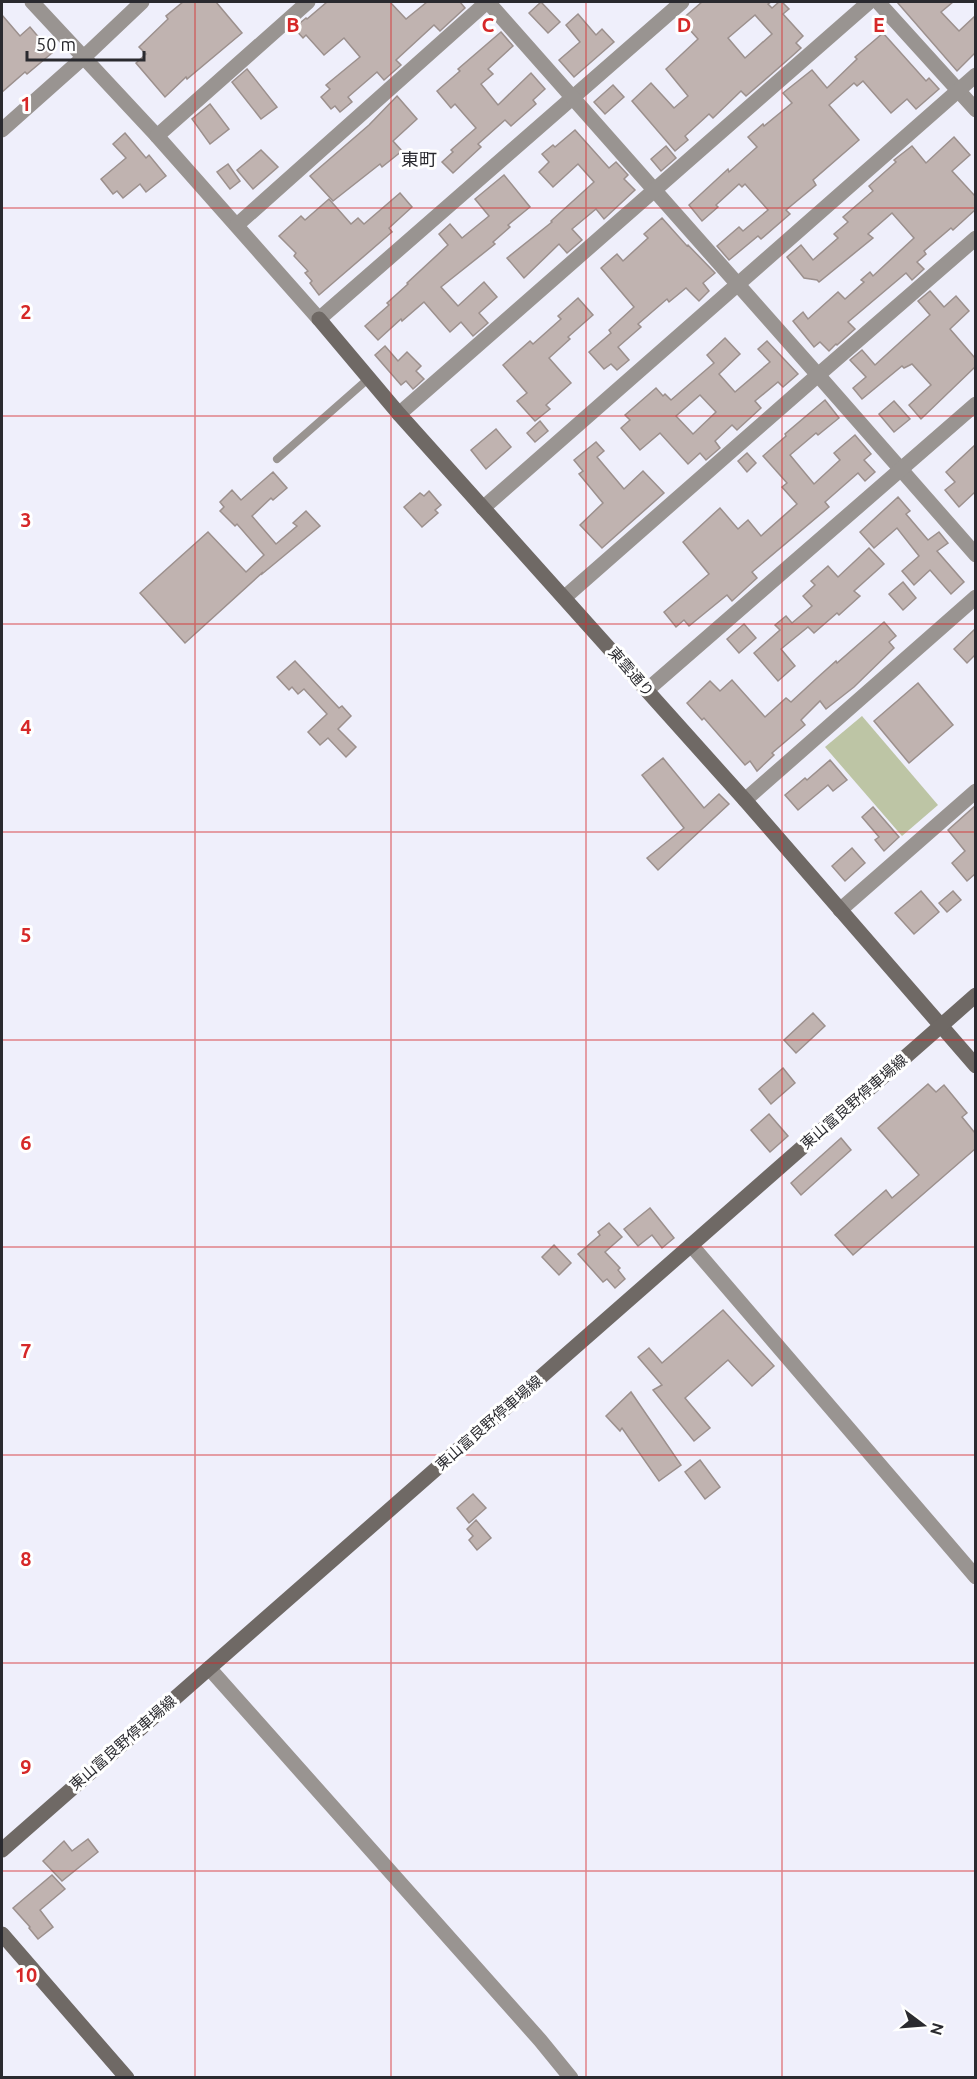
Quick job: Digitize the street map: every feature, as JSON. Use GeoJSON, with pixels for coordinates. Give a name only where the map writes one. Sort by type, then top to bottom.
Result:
{"type":"FeatureCollection","features":[{"type":"Feature","properties":{"kind":"main road","name":"東雲通り"},"geometry":{"type":"LineString","coordinates":[[319,319],[399,414],[745,800],[975,1066]]}},
{"type":"Feature","properties":{"kind":"main road","name":"東山富良野停車場線"},"geometry":{"type":"LineString","coordinates":[[2,1850],[975,995]]}},
{"type":"Feature","properties":{"kind":"main road"},"geometry":{"type":"LineString","coordinates":[[2,1934],[127,2078]]}},
{"type":"Feature","properties":{"kind":"street"},"geometry":{"type":"LineString","coordinates":[[32,2],[157,136],[319,319],[570,97],[682,2]]}},
{"type":"Feature","properties":{"kind":"street"},"geometry":{"type":"LineString","coordinates":[[2,130],[142,2]]}},
{"type":"Feature","properties":{"kind":"street"},"geometry":{"type":"LineString","coordinates":[[157,136],[308,2]]}},
{"type":"Feature","properties":{"kind":"street"},"geometry":{"type":"LineString","coordinates":[[237,225],[487,2],[975,555]]}},
{"type":"Feature","properties":{"kind":"street"},"geometry":{"type":"LineString","coordinates":[[399,414],[869,2]]}},
{"type":"Feature","properties":{"kind":"street"},"geometry":{"type":"LineString","coordinates":[[878,2],[975,110]]}},
{"type":"Feature","properties":{"kind":"street"},"geometry":{"type":"LineString","coordinates":[[483,507],[975,75]]}},
{"type":"Feature","properties":{"kind":"street"},"geometry":{"type":"LineString","coordinates":[[565,597],[975,238]]}},
{"type":"Feature","properties":{"kind":"street"},"geometry":{"type":"LineString","coordinates":[[647,690],[975,404]]}},
{"type":"Feature","properties":{"kind":"street"},"geometry":{"type":"LineString","coordinates":[[745,800],[975,597]]}},
{"type":"Feature","properties":{"kind":"street"},"geometry":{"type":"LineString","coordinates":[[840,910],[975,791]]}},
{"type":"Feature","properties":{"kind":"street"},"geometry":{"type":"LineString","coordinates":[[691,1245],[975,1576]]}},
{"type":"Feature","properties":{"kind":"street"},"geometry":{"type":"LineString","coordinates":[[209,1668],[540,2040],[571,2078]]}},
{"type":"Feature","properties":{"kind":"lane"},"geometry":{"type":"LineString","coordinates":[[277,459],[369,380]]}},
{"type":"Feature","properties":{"kind":"green space"},"geometry":{"type":"Polygon","coordinates":[[[862,716],[938,805],[902,836],[825,747],[862,716]]]}},
{"type":"Feature","properties":{"kind":"building"},"geometry":{"type":"Polygon","coordinates":[[[183,2],[216,2],[242,33],[187,79],[186,77],[165,97],[136,63],[146,54],[139,47],[168,19],[166,16],[183,2]]]}},
{"type":"Feature","properties":{"kind":"building"},"geometry":{"type":"Polygon","coordinates":[[[327,2],[390,2],[406,19],[427,2],[460,2],[465,8],[440,31],[434,25],[396,60],[401,65],[384,80],[377,72],[348,97],[352,102],[340,112],[335,106],[331,109],[321,97],[330,89],[326,85],[360,57],[344,38],[324,55],[306,35],[303,38],[294,28],[327,2]]]}},
{"type":"Feature","properties":{"kind":"building"},"geometry":{"type":"Polygon","coordinates":[[[541,2],[560,22],[548,33],[529,13],[541,2]]]}},
{"type":"Feature","properties":{"kind":"building"},"geometry":{"type":"Polygon","coordinates":[[[702,2],[771,2],[768,4],[772,8],[782,2],[789,9],[783,14],[803,36],[796,43],[801,48],[791,57],[746,96],[741,91],[713,118],[709,114],[685,136],[688,140],[675,151],[632,101],[651,83],[674,108],[688,96],[666,69],[698,39],[681,20],[702,2]],[[755,15],[728,38],[745,58],[772,34],[755,15]]]}},
{"type":"Feature","properties":{"kind":"building"},"geometry":{"type":"Polygon","coordinates":[[[897,2],[953,2],[941,12],[959,31],[975,16],[975,53],[957,71],[897,2]]]}},
{"type":"Feature","properties":{"kind":"building"},"geometry":{"type":"Polygon","coordinates":[[[578,14],[596,35],[602,29],[614,42],[574,77],[559,60],[580,42],[566,25],[578,14]]]}},
{"type":"Feature","properties":{"kind":"building"},"geometry":{"type":"Polygon","coordinates":[[[2,15],[20,36],[30,27],[52,53],[2,92],[2,15]]]}},
{"type":"Feature","properties":{"kind":"building"},"geometry":{"type":"Polygon","coordinates":[[[501,32],[513,46],[488,69],[493,74],[481,84],[498,105],[531,73],[545,89],[533,100],[536,104],[511,126],[505,120],[478,144],[481,147],[453,173],[442,162],[453,152],[451,150],[476,128],[455,104],[451,108],[437,91],[460,71],[458,69],[501,32]]]}},
{"type":"Feature","properties":{"kind":"building"},"geometry":{"type":"Polygon","coordinates":[[[883,33],[926,81],[929,78],[939,89],[916,109],[907,99],[891,113],[863,81],[857,86],[854,83],[829,105],[859,140],[813,180],[816,185],[786,210],[790,214],[761,239],[758,236],[729,260],[717,246],[739,227],[743,231],[768,210],[745,184],[742,187],[739,184],[702,221],[689,205],[728,169],[729,172],[757,147],[748,137],[792,103],[783,93],[812,70],[827,88],[857,59],[855,57],[883,33]]]}},
{"type":"Feature","properties":{"kind":"building"},"geometry":{"type":"Polygon","coordinates":[[[247,69],[277,107],[261,119],[232,82],[247,69]]]}},
{"type":"Feature","properties":{"kind":"building"},"geometry":{"type":"Polygon","coordinates":[[[613,85],[624,97],[605,114],[594,102],[613,85]]]}},
{"type":"Feature","properties":{"kind":"building"},"geometry":{"type":"Polygon","coordinates":[[[397,96],[417,119],[393,141],[402,151],[382,167],[380,164],[333,201],[310,176],[369,125],[397,96]]]}},
{"type":"Feature","properties":{"kind":"building"},"geometry":{"type":"Polygon","coordinates":[[[210,104],[229,129],[210,144],[192,119],[210,104]]]}},
{"type":"Feature","properties":{"kind":"building"},"geometry":{"type":"Polygon","coordinates":[[[575,130],[609,168],[616,162],[628,175],[624,179],[635,190],[604,219],[596,209],[572,229],[582,240],[567,253],[559,244],[524,278],[507,258],[552,222],[594,182],[578,164],[553,187],[539,172],[549,162],[542,154],[553,145],[555,147],[575,130]]]}},
{"type":"Feature","properties":{"kind":"building"},"geometry":{"type":"Polygon","coordinates":[[[125,133],[146,158],[149,155],[166,176],[146,192],[140,184],[123,198],[117,191],[113,194],[101,179],[126,158],[113,144],[125,133]]]}},
{"type":"Feature","properties":{"kind":"building"},"geometry":{"type":"Polygon","coordinates":[[[954,137],[970,155],[952,171],[975,196],[975,210],[953,230],[951,228],[924,251],[926,254],[917,262],[924,269],[912,280],[906,273],[848,322],[855,329],[837,345],[829,351],[820,342],[814,347],[793,321],[803,312],[808,319],[838,292],[845,299],[864,282],[861,280],[870,272],[873,276],[914,238],[892,213],[868,234],[873,238],[819,282],[804,278],[787,257],[801,245],[813,260],[838,238],[834,234],[848,222],[843,217],[873,191],[869,186],[896,162],[894,160],[912,146],[926,163],[954,137]]]}},
{"type":"Feature","properties":{"kind":"building"},"geometry":{"type":"Polygon","coordinates":[[[666,146],[676,158],[661,171],[651,159],[666,146]]]}},
{"type":"Feature","properties":{"kind":"building"},"geometry":{"type":"Polygon","coordinates":[[[261,150],[278,167],[253,189],[237,170],[261,150]]]}},
{"type":"Feature","properties":{"kind":"building"},"geometry":{"type":"Polygon","coordinates":[[[228,164],[240,181],[230,189],[217,172],[228,164]]]}},
{"type":"Feature","properties":{"kind":"building"},"geometry":{"type":"Polygon","coordinates":[[[504,175],[530,207],[508,225],[510,227],[493,242],[495,244],[441,287],[458,306],[484,282],[497,297],[479,313],[488,323],[473,336],[461,322],[450,332],[424,302],[378,340],[365,326],[448,245],[439,234],[450,224],[462,238],[489,216],[475,199],[504,175]]]}},
{"type":"Feature","properties":{"kind":"building"},"geometry":{"type":"Polygon","coordinates":[[[400,193],[412,207],[389,228],[392,232],[319,295],[305,273],[308,271],[294,256],[296,253],[279,236],[301,216],[305,220],[329,199],[351,224],[358,218],[364,224],[400,193]]]}},
{"type":"Feature","properties":{"kind":"building"},"geometry":{"type":"Polygon","coordinates":[[[662,218],[715,273],[703,283],[709,291],[699,301],[686,288],[669,302],[667,299],[638,324],[641,327],[618,347],[629,360],[617,370],[611,364],[604,369],[589,352],[611,333],[609,330],[634,307],[601,268],[617,254],[623,261],[648,238],[644,234],[662,218]]]}},
{"type":"Feature","properties":{"kind":"building"},"geometry":{"type":"Polygon","coordinates":[[[930,291],[944,307],[956,296],[969,311],[950,329],[975,358],[975,367],[921,419],[909,405],[931,385],[912,364],[904,368],[902,366],[862,399],[853,388],[866,377],[850,360],[862,350],[875,365],[930,315],[918,301],[930,291]]]}},
{"type":"Feature","properties":{"kind":"building"},"geometry":{"type":"Polygon","coordinates":[[[578,298],[593,315],[549,358],[571,383],[546,405],[550,409],[535,421],[517,401],[527,393],[503,365],[530,341],[533,344],[561,319],[558,316],[578,298]]]}},
{"type":"Feature","properties":{"kind":"building"},"geometry":{"type":"Polygon","coordinates":[[[725,338],[740,354],[719,374],[735,392],[770,362],[758,349],[767,341],[798,374],[783,387],[778,382],[755,401],[761,408],[737,430],[732,425],[715,441],[720,448],[706,460],[700,453],[688,464],[660,433],[640,450],[621,428],[630,420],[625,415],[656,388],[663,396],[665,394],[671,400],[714,363],[707,355],[725,338]],[[700,395],[676,416],[693,434],[716,412],[700,395]]]}},
{"type":"Feature","properties":{"kind":"building"},"geometry":{"type":"Polygon","coordinates":[[[385,346],[398,361],[407,352],[421,366],[416,371],[424,379],[413,389],[406,381],[401,385],[375,355],[385,346]]]}},
{"type":"Feature","properties":{"kind":"building"},"geometry":{"type":"Polygon","coordinates":[[[825,400],[839,418],[818,435],[816,433],[790,455],[814,484],[840,460],[834,453],[855,435],[871,454],[864,460],[875,472],[865,481],[858,473],[825,502],[829,507],[752,572],[757,578],[732,601],[727,595],[689,626],[684,620],[676,627],[664,612],[709,574],[683,542],[720,508],[738,529],[748,520],[761,536],[797,504],[782,487],[787,483],[763,456],[825,400]]]}},
{"type":"Feature","properties":{"kind":"building"},"geometry":{"type":"Polygon","coordinates":[[[894,401],[910,419],[894,432],[879,414],[894,401]]]}},
{"type":"Feature","properties":{"kind":"building"},"geometry":{"type":"Polygon","coordinates":[[[540,421],[548,431],[535,442],[527,433],[540,421]]]}},
{"type":"Feature","properties":{"kind":"building"},"geometry":{"type":"Polygon","coordinates":[[[496,429],[511,447],[486,469],[471,450],[496,429]]]}},
{"type":"Feature","properties":{"kind":"building"},"geometry":{"type":"Polygon","coordinates":[[[596,442],[604,451],[597,457],[624,489],[643,471],[664,493],[602,548],[580,525],[603,503],[579,474],[583,471],[574,460],[596,442]]]}},
{"type":"Feature","properties":{"kind":"building"},"geometry":{"type":"Polygon","coordinates":[[[975,445],[975,492],[959,507],[945,490],[955,482],[946,472],[975,445]]]}},
{"type":"Feature","properties":{"kind":"building"},"geometry":{"type":"Polygon","coordinates":[[[747,453],[756,463],[747,472],[738,461],[747,453]]]}},
{"type":"Feature","properties":{"kind":"building"},"geometry":{"type":"Polygon","coordinates":[[[273,472],[287,488],[273,500],[271,498],[252,516],[276,544],[297,526],[293,523],[306,511],[320,526],[262,573],[185,643],[140,593],[208,532],[246,572],[264,555],[237,524],[235,526],[220,511],[224,507],[220,502],[232,490],[241,500],[273,472]]]}},
{"type":"Feature","properties":{"kind":"building"},"geometry":{"type":"Polygon","coordinates":[[[429,491],[441,505],[435,510],[438,513],[422,527],[404,507],[420,493],[424,496],[429,491]]]}},
{"type":"Feature","properties":{"kind":"building"},"geometry":{"type":"Polygon","coordinates":[[[898,497],[910,511],[906,514],[928,540],[939,532],[948,543],[937,551],[964,582],[951,594],[930,570],[914,585],[902,571],[919,556],[897,528],[874,548],[860,532],[898,497]]]}},
{"type":"Feature","properties":{"kind":"building"},"geometry":{"type":"Polygon","coordinates":[[[869,548],[884,564],[854,591],[860,596],[839,615],[837,613],[814,633],[808,627],[781,649],[795,666],[778,681],[754,653],[780,630],[775,625],[786,616],[792,623],[812,606],[803,596],[815,585],[811,581],[828,566],[838,577],[869,548]]]}},
{"type":"Feature","properties":{"kind":"building"},"geometry":{"type":"Polygon","coordinates":[[[903,582],[916,598],[903,610],[889,594],[903,582]]]}},
{"type":"Feature","properties":{"kind":"building"},"geometry":{"type":"Polygon","coordinates":[[[884,622],[896,636],[889,642],[894,648],[854,687],[826,709],[820,701],[801,720],[805,725],[772,753],[774,755],[757,771],[750,761],[745,765],[704,718],[702,720],[687,703],[710,681],[720,691],[732,680],[765,717],[786,698],[791,702],[884,622]]]}},
{"type":"Feature","properties":{"kind":"building"},"geometry":{"type":"Polygon","coordinates":[[[744,624],[756,638],[739,653],[727,639],[744,624]]]}},
{"type":"Feature","properties":{"kind":"building"},"geometry":{"type":"Polygon","coordinates":[[[975,629],[975,655],[967,663],[954,649],[975,629]]]}},
{"type":"Feature","properties":{"kind":"building"},"geometry":{"type":"Polygon","coordinates":[[[295,661],[339,708],[342,706],[351,716],[338,729],[356,747],[346,757],[328,738],[320,745],[308,732],[327,714],[304,689],[298,694],[292,687],[289,690],[277,677],[295,661]]]}},
{"type":"Feature","properties":{"kind":"building"},"geometry":{"type":"Polygon","coordinates":[[[918,683],[953,725],[909,763],[874,721],[918,683]]]}},
{"type":"Feature","properties":{"kind":"building"},"geometry":{"type":"Polygon","coordinates":[[[663,758],[704,808],[719,794],[729,804],[658,870],[647,858],[684,828],[642,775],[663,758]]]}},
{"type":"Feature","properties":{"kind":"building"},"geometry":{"type":"Polygon","coordinates":[[[830,760],[847,780],[833,791],[828,785],[798,810],[785,795],[830,760]]]}},
{"type":"Feature","properties":{"kind":"building"},"geometry":{"type":"Polygon","coordinates":[[[975,806],[975,874],[967,881],[952,863],[965,851],[948,830],[975,806]]]}},
{"type":"Feature","properties":{"kind":"building"},"geometry":{"type":"Polygon","coordinates":[[[873,807],[899,837],[884,851],[875,840],[879,837],[862,817],[873,807]]]}},
{"type":"Feature","properties":{"kind":"building"},"geometry":{"type":"Polygon","coordinates":[[[852,848],[865,863],[845,881],[832,866],[852,848]]]}},
{"type":"Feature","properties":{"kind":"building"},"geometry":{"type":"Polygon","coordinates":[[[921,891],[939,912],[914,934],[895,913],[921,891]]]}},
{"type":"Feature","properties":{"kind":"building"},"geometry":{"type":"Polygon","coordinates":[[[953,891],[961,900],[947,912],[939,903],[953,891]]]}},
{"type":"Feature","properties":{"kind":"building"},"geometry":{"type":"Polygon","coordinates":[[[813,1013],[825,1026],[796,1053],[784,1040],[813,1013]]]}},
{"type":"Feature","properties":{"kind":"building"},"geometry":{"type":"Polygon","coordinates":[[[783,1068],[795,1083],[771,1104],[759,1089],[783,1068]]]}},
{"type":"Feature","properties":{"kind":"building"},"geometry":{"type":"Polygon","coordinates":[[[928,1084],[936,1092],[944,1085],[967,1113],[962,1117],[975,1133],[975,1149],[853,1255],[835,1235],[886,1190],[892,1198],[919,1175],[878,1128],[928,1084]]]}},
{"type":"Feature","properties":{"kind":"building"},"geometry":{"type":"Polygon","coordinates":[[[769,1114],[788,1136],[770,1152],[751,1130],[769,1114]]]}},
{"type":"Feature","properties":{"kind":"building"},"geometry":{"type":"Polygon","coordinates":[[[841,1138],[851,1150],[801,1195],[791,1183],[841,1138]]]}},
{"type":"Feature","properties":{"kind":"building"},"geometry":{"type":"Polygon","coordinates":[[[650,1208],[674,1238],[662,1248],[652,1235],[638,1246],[624,1229],[650,1208]]]}},
{"type":"Feature","properties":{"kind":"building"},"geometry":{"type":"Polygon","coordinates":[[[609,1223],[622,1237],[605,1252],[620,1268],[618,1270],[625,1279],[615,1288],[607,1279],[603,1282],[578,1254],[600,1235],[598,1232],[609,1223]]]}},
{"type":"Feature","properties":{"kind":"building"},"geometry":{"type":"Polygon","coordinates":[[[554,1245],[571,1263],[559,1275],[542,1257],[554,1245]]]}},
{"type":"Feature","properties":{"kind":"building"},"geometry":{"type":"Polygon","coordinates":[[[723,1310],[774,1366],[752,1386],[728,1360],[685,1398],[710,1428],[694,1441],[653,1390],[662,1385],[638,1357],[649,1348],[662,1363],[723,1310]]]}},
{"type":"Feature","properties":{"kind":"building"},"geometry":{"type":"Polygon","coordinates":[[[631,1392],[681,1465],[659,1481],[622,1428],[620,1431],[606,1416],[631,1392]]]}},
{"type":"Feature","properties":{"kind":"building"},"geometry":{"type":"Polygon","coordinates":[[[700,1460],[720,1487],[705,1499],[685,1472],[700,1460]]]}},
{"type":"Feature","properties":{"kind":"building"},"geometry":{"type":"Polygon","coordinates":[[[473,1494],[486,1508],[469,1523],[457,1508],[473,1494]]]}},
{"type":"Feature","properties":{"kind":"building"},"geometry":{"type":"Polygon","coordinates":[[[476,1520],[491,1538],[477,1550],[469,1540],[473,1536],[467,1529],[476,1520]]]}},
{"type":"Feature","properties":{"kind":"building"},"geometry":{"type":"Polygon","coordinates":[[[88,1839],[98,1852],[62,1881],[43,1861],[64,1841],[72,1851],[88,1839]]]}},
{"type":"Feature","properties":{"kind":"building"},"geometry":{"type":"Polygon","coordinates":[[[52,1875],[65,1889],[40,1910],[53,1927],[38,1939],[13,1908],[52,1875]]]}},
{"type":"Feature","properties":{"kind":"district","name":"東町"},"geometry":{"type":"Point","coordinates":[419,160]}}]}
